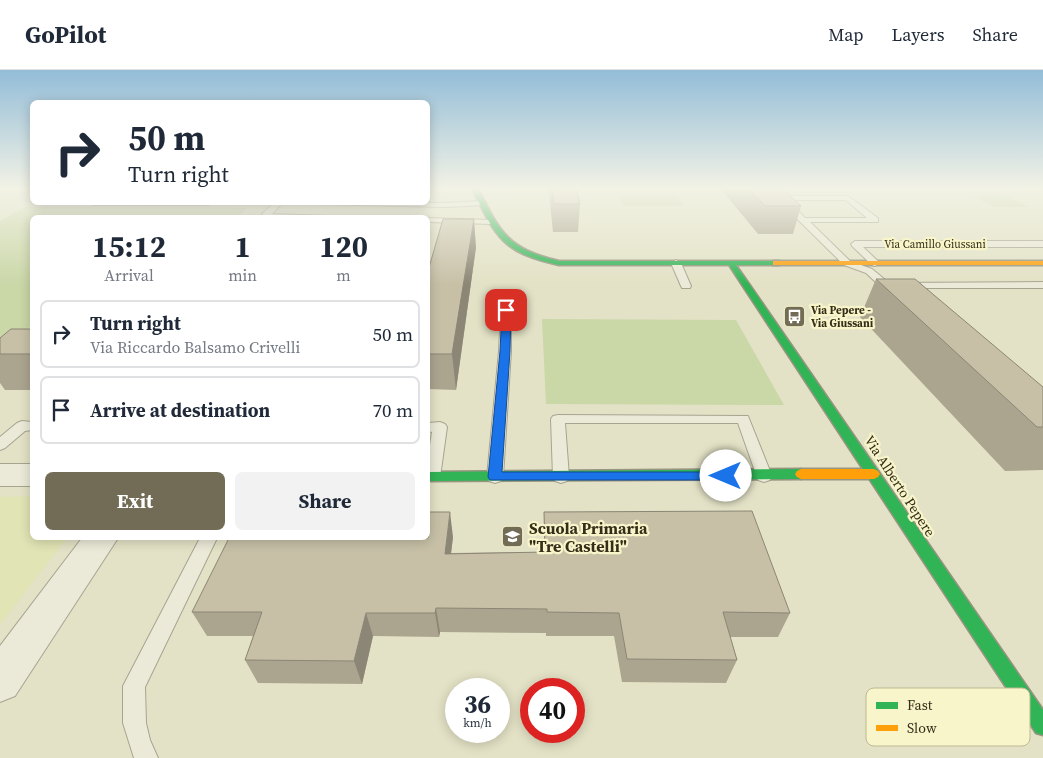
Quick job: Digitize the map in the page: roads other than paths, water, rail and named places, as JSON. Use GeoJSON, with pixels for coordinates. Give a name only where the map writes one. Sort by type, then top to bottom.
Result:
{"type":"FeatureCollection","features":[{"type":"Feature","properties":{"kind":"street","name":"Via Camillo Giussani"},"geometry":{"type":"LineString","coordinates":[[492,222],[502,241],[518,253],[529,258],[559,263],[1043,263]]}},
{"type":"Feature","properties":{"kind":"street","name":"Via Alberto Pepere"},"geometry":{"type":"LineString","coordinates":[[731,262],[1018,688]]}},
{"type":"Feature","properties":{"kind":"street"},"geometry":{"type":"LineString","coordinates":[[430,477],[874,474]]}},
{"type":"Feature","properties":{"kind":"street"},"geometry":{"type":"LineString","coordinates":[[0,476],[30,475]]}},
{"type":"Feature","properties":{"kind":"street"},"geometry":{"type":"LineString","coordinates":[[0,681],[100,540]]}},
{"type":"Feature","properties":{"kind":"street","name":"Via Alberto Pepere"},"geometry":{"type":"LineString","coordinates":[[1030,707],[1043,726]]}},
{"type":"Feature","properties":{"kind":"lane"},"geometry":{"type":"LineString","coordinates":[[431,220],[492,222]]}},
{"type":"Feature","properties":{"kind":"lane","name":"Via Camillo Giussani"},"geometry":{"type":"LineString","coordinates":[[803,220],[846,262],[869,271],[886,286],[1043,285]]}},
{"type":"Feature","properties":{"kind":"lane","name":"Via Camillo Giussani"},"geometry":{"type":"LineString","coordinates":[[876,263],[855,244],[1043,244]]}},
{"type":"Feature","properties":{"kind":"lane"},"geometry":{"type":"LineString","coordinates":[[676,263],[686,286]]}},
{"type":"Feature","properties":{"kind":"lane"},"geometry":{"type":"LineString","coordinates":[[495,477],[505,351],[506,310]]}},
{"type":"Feature","properties":{"kind":"lane"},"geometry":{"type":"LineString","coordinates":[[561,476],[558,419],[743,419],[764,476]]}},
{"type":"Feature","properties":{"kind":"lane"},"geometry":{"type":"LineString","coordinates":[[0,445],[22,426],[30,426]]}},
{"type":"Feature","properties":{"kind":"lane"},"geometry":{"type":"LineString","coordinates":[[430,427],[440,427],[430,477]]}},
{"type":"Feature","properties":{"kind":"lane"},"geometry":{"type":"LineString","coordinates":[[146,758],[136,738],[132,711],[134,686],[207,540]]}},
{"type":"Feature","properties":{"kind":"place","name":"Via Pepere - Via Giussani"},"geometry":{"type":"Point","coordinates":[795,316]}},
{"type":"Feature","properties":{"kind":"place","name":"Scuola Primaria \"Tre Castelli\""},"geometry":{"type":"Point","coordinates":[513,537]}}]}
